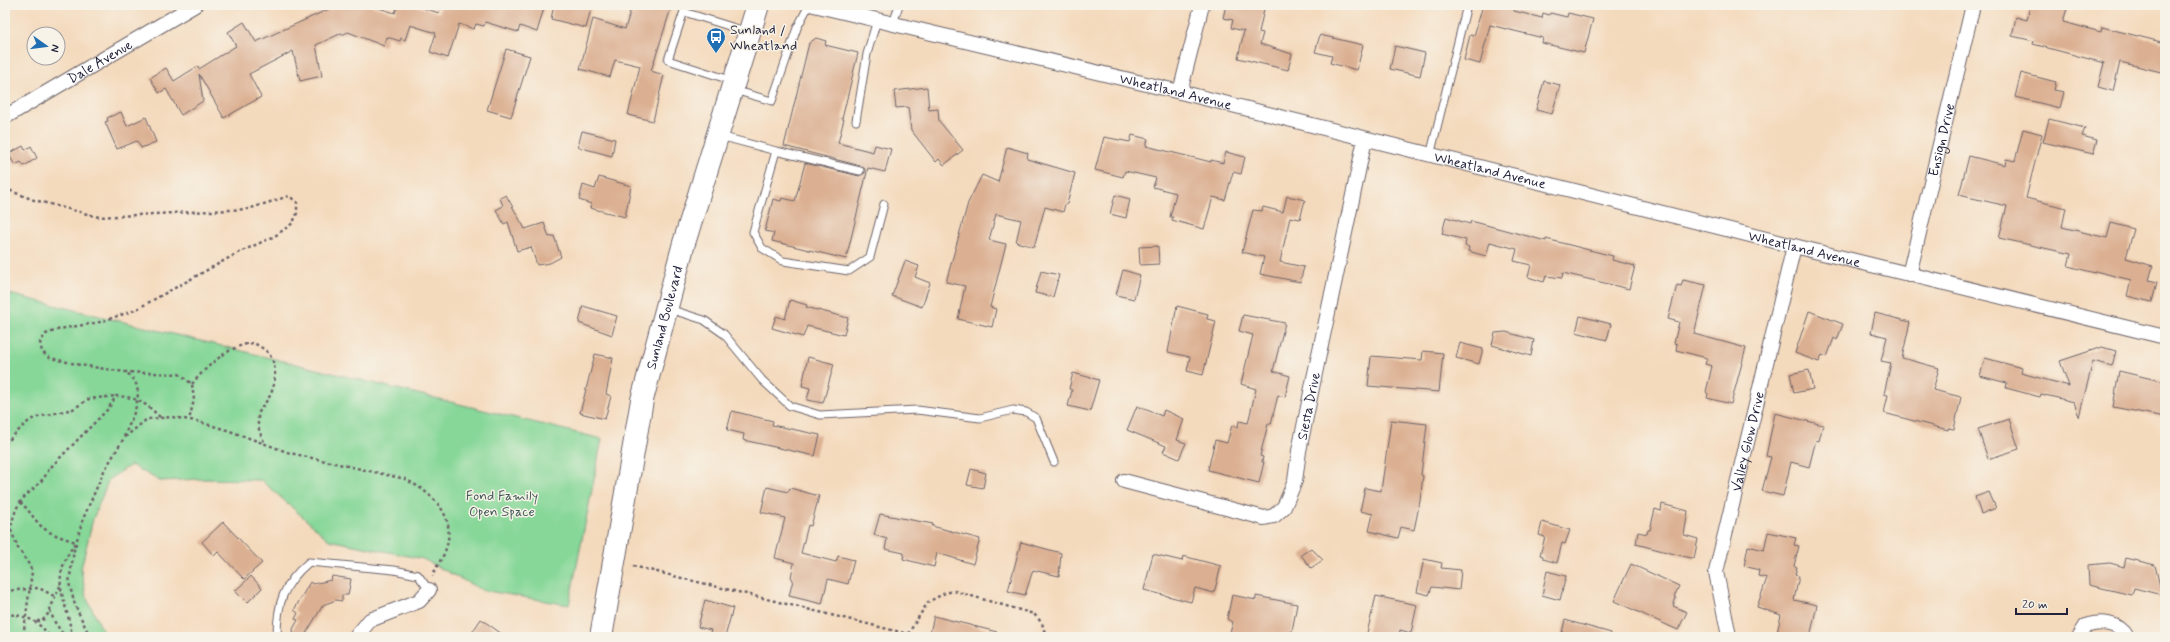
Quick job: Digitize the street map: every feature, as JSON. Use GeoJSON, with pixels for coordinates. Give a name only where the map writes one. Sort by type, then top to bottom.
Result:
{"type":"FeatureCollection","features":[{"type":"Feature","properties":{"kind":"main road","name":"Sunland Boulevard"},"geometry":{"type":"LineString","coordinates":[[601,637],[639,412],[684,243],[758,5]]}},
{"type":"Feature","properties":{"kind":"street","name":"Dale Avenue"},"geometry":{"type":"LineString","coordinates":[[5,116],[195,5]]}},
{"type":"Feature","properties":{"kind":"street","name":"Wheatland Avenue"},"geometry":{"type":"LineString","coordinates":[[814,5],[1180,92],[1430,156],[2165,337]]}},
{"type":"Feature","properties":{"kind":"street"},"geometry":{"type":"LineString","coordinates":[[1180,92],[1202,5]]}},
{"type":"Feature","properties":{"kind":"street","name":"Ensign Drive"},"geometry":{"type":"LineString","coordinates":[[1909,275],[1973,5]]}},
{"type":"Feature","properties":{"kind":"street","name":"Siesta Drive"},"geometry":{"type":"LineString","coordinates":[[1124,481],[1264,518],[1274,516],[1284,507],[1296,481],[1306,414],[1365,139]]}},
{"type":"Feature","properties":{"kind":"street","name":"Valley Glow Drive"},"geometry":{"type":"LineString","coordinates":[[1729,636],[1716,572],[1794,246]]}},
{"type":"Feature","properties":{"kind":"street"},"geometry":{"type":"LineString","coordinates":[[356,637],[370,620],[419,600],[429,590]]}},
{"type":"Feature","properties":{"kind":"street"},"geometry":{"type":"LineString","coordinates":[[2079,637],[2086,626],[2096,623],[2113,625],[2125,633],[2127,637]]}},
{"type":"Feature","properties":{"kind":"lane"},"geometry":{"type":"LineString","coordinates":[[750,33],[685,9],[668,60],[772,101],[797,28],[809,5]]}},
{"type":"Feature","properties":{"kind":"lane"},"geometry":{"type":"LineString","coordinates":[[893,24],[899,5]]}},
{"type":"Feature","properties":{"kind":"lane"},"geometry":{"type":"LineString","coordinates":[[1430,156],[1467,5]]}},
{"type":"Feature","properties":{"kind":"lane"},"geometry":{"type":"LineString","coordinates":[[856,121],[868,54],[876,20]]}},
{"type":"Feature","properties":{"kind":"lane"},"geometry":{"type":"LineString","coordinates":[[718,135],[776,151],[860,171]]}},
{"type":"Feature","properties":{"kind":"lane"},"geometry":{"type":"LineString","coordinates":[[776,151],[753,232],[762,248],[783,261],[849,271],[870,257],[884,204]]}},
{"type":"Feature","properties":{"kind":"lane"},"geometry":{"type":"LineString","coordinates":[[667,309],[704,320],[724,334],[762,380],[790,406],[820,415],[917,410],[980,418],[1013,410],[1026,412],[1036,418],[1054,462]]}},
{"type":"Feature","properties":{"kind":"lane"},"geometry":{"type":"LineString","coordinates":[[278,637],[277,622],[280,598],[295,574],[309,562],[394,570],[418,575],[429,590]]}},
{"type":"Feature","properties":{"kind":"path"},"geometry":{"type":"LineString","coordinates":[[5,187],[34,200],[99,217],[248,209],[289,196],[297,202],[298,213],[293,223],[275,236],[236,254],[135,310],[100,322],[60,329],[46,334],[40,342],[42,352],[50,358],[125,372],[179,374],[192,384],[194,400],[189,420]]}},
{"type":"Feature","properties":{"kind":"path"},"geometry":{"type":"LineString","coordinates":[[192,384],[204,370],[241,344],[254,343],[269,353],[276,368],[274,384],[269,398],[261,407],[258,416],[258,429],[266,444]]}},
{"type":"Feature","properties":{"kind":"path"},"geometry":{"type":"LineString","coordinates":[[90,637],[75,605],[68,583],[76,542],[83,519],[104,471],[124,438],[137,400],[138,384],[133,377],[125,372]]}},
{"type":"Feature","properties":{"kind":"path"},"geometry":{"type":"LineString","coordinates":[[5,567],[11,527],[20,502],[41,482],[49,469],[108,409],[116,396]]}},
{"type":"Feature","properties":{"kind":"path"},"geometry":{"type":"LineString","coordinates":[[5,444],[25,424],[34,418],[73,408],[89,400],[116,396],[132,397],[147,404],[161,418]]}},
{"type":"Feature","properties":{"kind":"path"},"geometry":{"type":"LineString","coordinates":[[124,438],[146,419],[161,418],[189,420],[227,430],[290,453],[405,479],[422,488],[436,500],[445,513],[448,535],[444,553],[435,568],[429,590]]}},
{"type":"Feature","properties":{"kind":"path"},"geometry":{"type":"LineString","coordinates":[[20,502],[31,512],[39,524],[51,532],[76,542]]}},
{"type":"Feature","properties":{"kind":"path"},"geometry":{"type":"LineString","coordinates":[[11,527],[18,548],[30,566],[31,588],[26,609],[24,637]]}},
{"type":"Feature","properties":{"kind":"path"},"geometry":{"type":"LineString","coordinates":[[72,637],[60,586],[64,560],[76,542]]}},
{"type":"Feature","properties":{"kind":"path"},"geometry":{"type":"LineString","coordinates":[[613,561],[909,636],[928,602],[936,596],[954,592],[1034,614],[1042,623],[1046,637]]}},
{"type":"Feature","properties":{"kind":"path"},"geometry":{"type":"LineString","coordinates":[[5,614],[42,621],[50,610],[54,596],[60,586]]}},
{"type":"Feature","properties":{"kind":"path"},"geometry":{"type":"LineString","coordinates":[[5,591],[40,588],[54,596]]}},
{"type":"Feature","properties":{"kind":"path"},"geometry":{"type":"LineString","coordinates":[[50,610],[54,621],[64,637]]}},
{"type":"Feature","properties":{"kind":"path"},"geometry":{"type":"LineString","coordinates":[[35,620],[50,637]]}},
{"type":"Feature","properties":{"kind":"green space","name":"Fond Family Open Space"},"geometry":{"type":"Polygon","coordinates":[[[5,293],[602,439],[569,605],[482,590],[423,559],[329,540],[261,480],[201,479],[160,481],[131,465],[109,479],[93,519],[81,569],[86,597],[106,637],[5,637],[5,293]]]}},
{"type":"Feature","properties":{"kind":"building"},"geometry":{"type":"Polygon","coordinates":[[[338,5],[369,5],[395,13],[398,5],[414,5],[439,13],[441,5],[536,5],[544,8],[537,32],[520,26],[518,32],[485,22],[484,26],[476,24],[474,29],[459,24],[448,58],[430,52],[436,33],[410,25],[405,40],[401,38],[400,41],[387,37],[384,46],[348,32],[342,35],[342,33],[316,45],[322,76],[300,81],[293,51],[249,74],[261,97],[224,118],[199,74],[203,101],[181,115],[166,89],[159,93],[150,78],[166,68],[174,81],[198,66],[199,69],[236,46],[228,32],[244,22],[256,42],[338,5]]]}},
{"type":"Feature","properties":{"kind":"building"},"geometry":{"type":"Polygon","coordinates":[[[554,5],[592,5],[586,28],[551,19],[554,5]]]}},
{"type":"Feature","properties":{"kind":"building"},"geometry":{"type":"Polygon","coordinates":[[[632,5],[672,5],[651,71],[664,75],[653,121],[628,115],[640,66],[615,60],[610,77],[580,69],[593,19],[625,29],[632,5]]]}},
{"type":"Feature","properties":{"kind":"building"},"geometry":{"type":"Polygon","coordinates":[[[1226,5],[1265,5],[1259,32],[1263,33],[1260,44],[1292,54],[1288,70],[1238,58],[1244,31],[1231,28],[1233,20],[1223,18],[1226,5]]]}},
{"type":"Feature","properties":{"kind":"building"},"geometry":{"type":"Polygon","coordinates":[[[1483,5],[1515,5],[1514,11],[1542,18],[1543,13],[1567,17],[1568,13],[1593,19],[1584,53],[1542,43],[1543,38],[1490,25],[1480,64],[1464,60],[1470,35],[1474,36],[1483,5]]]}},
{"type":"Feature","properties":{"kind":"building"},"geometry":{"type":"Polygon","coordinates":[[[2030,5],[2068,5],[2063,22],[2101,32],[2102,27],[2165,43],[2165,73],[2120,62],[2113,91],[2098,87],[2104,63],[2033,44],[2034,41],[2012,36],[2016,17],[2027,20],[2030,5]]]}},
{"type":"Feature","properties":{"kind":"building"},"geometry":{"type":"Polygon","coordinates":[[[1320,35],[1363,45],[1357,70],[1330,63],[1332,56],[1315,52],[1320,35]]]}},
{"type":"Feature","properties":{"kind":"building"},"geometry":{"type":"Polygon","coordinates":[[[816,38],[826,41],[825,45],[858,53],[842,119],[844,119],[838,143],[873,152],[875,145],[891,149],[885,172],[868,168],[846,259],[772,241],[774,233],[765,231],[773,199],[781,201],[782,198],[795,201],[805,163],[859,176],[865,173],[865,169],[861,166],[784,146],[809,43],[816,38]]]}},
{"type":"Feature","properties":{"kind":"building"},"geometry":{"type":"Polygon","coordinates":[[[1395,46],[1425,53],[1420,76],[1390,69],[1395,46]]]}},
{"type":"Feature","properties":{"kind":"building"},"geometry":{"type":"Polygon","coordinates":[[[506,49],[530,56],[511,117],[487,110],[506,49]]]}},
{"type":"Feature","properties":{"kind":"building"},"geometry":{"type":"Polygon","coordinates":[[[2021,73],[2056,82],[2054,90],[2064,92],[2060,108],[2015,97],[2021,73]]]}},
{"type":"Feature","properties":{"kind":"building"},"geometry":{"type":"Polygon","coordinates":[[[1544,81],[1560,85],[1552,114],[1536,110],[1544,81]]]}},
{"type":"Feature","properties":{"kind":"building"},"geometry":{"type":"Polygon","coordinates":[[[927,87],[929,110],[938,109],[939,121],[963,150],[944,165],[939,159],[936,162],[911,130],[908,107],[896,108],[894,91],[927,87]]]}},
{"type":"Feature","properties":{"kind":"building"},"geometry":{"type":"Polygon","coordinates":[[[121,112],[127,126],[146,117],[156,142],[141,148],[137,141],[117,149],[105,122],[108,121],[107,118],[121,112]]]}},
{"type":"Feature","properties":{"kind":"building"},"geometry":{"type":"Polygon","coordinates":[[[2049,119],[2085,128],[2082,136],[2097,140],[2093,154],[2043,142],[2049,119]]]}},
{"type":"Feature","properties":{"kind":"building"},"geometry":{"type":"Polygon","coordinates":[[[2023,129],[2042,134],[2026,198],[2066,208],[2062,227],[2107,238],[2111,223],[2134,229],[2126,258],[2153,266],[2149,280],[2157,282],[2152,302],[2127,296],[2131,280],[2068,266],[2071,254],[1999,238],[2007,206],[1959,195],[1969,156],[2005,165],[2006,159],[2015,161],[2023,129]]]}},
{"type":"Feature","properties":{"kind":"building"},"geometry":{"type":"Polygon","coordinates":[[[582,131],[615,139],[612,156],[578,147],[582,131]]]}},
{"type":"Feature","properties":{"kind":"building"},"geometry":{"type":"Polygon","coordinates":[[[1132,135],[1148,139],[1146,146],[1211,162],[1211,160],[1223,163],[1226,152],[1245,157],[1241,174],[1233,172],[1225,200],[1213,197],[1204,229],[1172,220],[1173,217],[1170,217],[1176,193],[1153,187],[1156,178],[1125,171],[1123,177],[1095,170],[1104,137],[1130,142],[1132,135]]]}},
{"type":"Feature","properties":{"kind":"building"},"geometry":{"type":"Polygon","coordinates":[[[23,146],[25,150],[31,146],[37,158],[24,166],[21,162],[15,165],[8,154],[23,146]]]}},
{"type":"Feature","properties":{"kind":"building"},"geometry":{"type":"Polygon","coordinates":[[[1007,147],[1028,153],[1027,159],[1075,173],[1067,204],[1065,204],[1063,212],[1045,207],[1034,247],[1016,242],[1021,220],[996,214],[989,240],[1006,244],[990,307],[996,309],[992,327],[958,319],[965,286],[946,282],[968,203],[982,175],[998,182],[1007,147]]]}},
{"type":"Feature","properties":{"kind":"building"},"geometry":{"type":"Polygon","coordinates":[[[599,177],[631,186],[625,217],[590,208],[591,204],[579,200],[583,185],[595,189],[599,177]]]}},
{"type":"Feature","properties":{"kind":"building"},"geometry":{"type":"Polygon","coordinates":[[[506,195],[525,229],[544,223],[549,237],[554,236],[561,257],[550,263],[537,265],[531,247],[517,251],[508,222],[504,224],[496,210],[503,206],[500,198],[506,195]]]}},
{"type":"Feature","properties":{"kind":"building"},"geometry":{"type":"Polygon","coordinates":[[[1115,195],[1130,199],[1126,218],[1110,214],[1115,195]]]}},
{"type":"Feature","properties":{"kind":"building"},"geometry":{"type":"Polygon","coordinates":[[[1287,196],[1305,200],[1300,219],[1290,217],[1280,262],[1304,267],[1300,282],[1260,274],[1264,257],[1242,252],[1253,210],[1262,211],[1263,207],[1283,212],[1287,196]]]}},
{"type":"Feature","properties":{"kind":"building"},"geometry":{"type":"Polygon","coordinates":[[[1446,217],[1470,224],[1471,221],[1546,241],[1546,239],[1613,256],[1612,260],[1635,266],[1629,289],[1563,273],[1562,278],[1546,276],[1544,282],[1528,277],[1531,265],[1514,261],[1517,249],[1490,242],[1486,256],[1468,251],[1469,247],[1465,246],[1466,240],[1442,234],[1446,217]]]}},
{"type":"Feature","properties":{"kind":"building"},"geometry":{"type":"Polygon","coordinates":[[[1158,246],[1159,264],[1140,265],[1139,247],[1158,246]]]}},
{"type":"Feature","properties":{"kind":"building"},"geometry":{"type":"Polygon","coordinates":[[[905,261],[919,266],[915,277],[930,283],[922,307],[892,296],[905,261]]]}},
{"type":"Feature","properties":{"kind":"building"},"geometry":{"type":"Polygon","coordinates":[[[1123,270],[1140,275],[1134,299],[1116,295],[1123,270]]]}},
{"type":"Feature","properties":{"kind":"building"},"geometry":{"type":"Polygon","coordinates":[[[1041,271],[1059,275],[1053,297],[1035,293],[1041,271]]]}},
{"type":"Feature","properties":{"kind":"building"},"geometry":{"type":"Polygon","coordinates":[[[1683,280],[1706,285],[1694,334],[1746,348],[1731,404],[1707,398],[1708,394],[1706,392],[1712,366],[1705,364],[1707,358],[1676,350],[1677,344],[1674,343],[1679,322],[1668,319],[1677,285],[1681,286],[1683,280]]]}},
{"type":"Feature","properties":{"kind":"building"},"geometry":{"type":"Polygon","coordinates":[[[790,300],[807,305],[806,307],[848,318],[844,335],[807,326],[803,337],[772,328],[776,316],[785,319],[790,300]]]}},
{"type":"Feature","properties":{"kind":"building"},"geometry":{"type":"Polygon","coordinates":[[[583,306],[617,316],[612,335],[579,323],[583,306]]]}},
{"type":"Feature","properties":{"kind":"building"},"geometry":{"type":"Polygon","coordinates":[[[1177,306],[1208,314],[1207,319],[1216,321],[1203,375],[1187,371],[1190,357],[1168,352],[1177,306]]]}},
{"type":"Feature","properties":{"kind":"building"},"geometry":{"type":"Polygon","coordinates":[[[1809,311],[1843,324],[1837,340],[1834,338],[1827,357],[1822,355],[1819,362],[1795,353],[1809,311]]]}},
{"type":"Feature","properties":{"kind":"building"},"geometry":{"type":"Polygon","coordinates":[[[1875,313],[1910,322],[1902,358],[1939,368],[1933,390],[1961,397],[1954,429],[1948,428],[1948,430],[1884,413],[1888,395],[1884,394],[1891,363],[1881,361],[1887,337],[1871,333],[1875,313]]]}},
{"type":"Feature","properties":{"kind":"building"},"geometry":{"type":"Polygon","coordinates":[[[1243,315],[1285,323],[1273,371],[1290,376],[1285,397],[1278,395],[1271,424],[1268,424],[1260,456],[1263,457],[1262,462],[1264,462],[1259,483],[1208,470],[1215,440],[1227,443],[1232,425],[1238,427],[1239,421],[1248,423],[1256,389],[1241,384],[1253,335],[1239,331],[1243,315]]]}},
{"type":"Feature","properties":{"kind":"building"},"geometry":{"type":"Polygon","coordinates":[[[1580,316],[1611,324],[1607,340],[1576,332],[1580,316]]]}},
{"type":"Feature","properties":{"kind":"building"},"geometry":{"type":"Polygon","coordinates":[[[1506,332],[1534,340],[1531,356],[1492,345],[1495,333],[1506,332]]]}},
{"type":"Feature","properties":{"kind":"building"},"geometry":{"type":"Polygon","coordinates":[[[1460,343],[1483,349],[1479,364],[1456,358],[1460,343]]]}},
{"type":"Feature","properties":{"kind":"building"},"geometry":{"type":"Polygon","coordinates":[[[2102,347],[2116,351],[2112,366],[2093,361],[2079,417],[2074,402],[2041,394],[2040,397],[2006,388],[2007,383],[1980,376],[1985,358],[2022,368],[2021,373],[2069,386],[2060,361],[2102,347]]]}},
{"type":"Feature","properties":{"kind":"building"},"geometry":{"type":"Polygon","coordinates":[[[1423,351],[1443,353],[1439,392],[1368,386],[1371,356],[1422,360],[1423,351]]]}},
{"type":"Feature","properties":{"kind":"building"},"geometry":{"type":"Polygon","coordinates":[[[595,354],[613,358],[606,394],[611,396],[605,419],[580,413],[595,354]]]}},
{"type":"Feature","properties":{"kind":"building"},"geometry":{"type":"Polygon","coordinates":[[[808,357],[834,364],[823,403],[807,400],[810,388],[802,386],[808,357]]]}},
{"type":"Feature","properties":{"kind":"building"},"geometry":{"type":"Polygon","coordinates":[[[1809,370],[1813,389],[1794,393],[1790,374],[1809,370]]]}},
{"type":"Feature","properties":{"kind":"building"},"geometry":{"type":"Polygon","coordinates":[[[2119,371],[2165,382],[2165,417],[2113,407],[2119,371]]]}},
{"type":"Feature","properties":{"kind":"building"},"geometry":{"type":"Polygon","coordinates":[[[1073,373],[1099,380],[1090,411],[1068,406],[1072,390],[1069,389],[1073,373]]]}},
{"type":"Feature","properties":{"kind":"building"},"geometry":{"type":"Polygon","coordinates":[[[1137,406],[1162,416],[1164,410],[1184,419],[1177,440],[1186,443],[1179,459],[1163,452],[1166,446],[1127,430],[1137,406]]]}},
{"type":"Feature","properties":{"kind":"building"},"geometry":{"type":"Polygon","coordinates":[[[732,411],[773,421],[772,425],[820,435],[815,456],[743,440],[744,434],[727,430],[732,411]]]}},
{"type":"Feature","properties":{"kind":"building"},"geometry":{"type":"Polygon","coordinates":[[[1775,413],[1823,425],[1819,441],[1816,440],[1809,467],[1791,462],[1783,496],[1762,491],[1771,457],[1766,456],[1775,413]]]}},
{"type":"Feature","properties":{"kind":"building"},"geometry":{"type":"Polygon","coordinates":[[[2009,419],[2019,449],[1988,459],[1978,429],[2009,419]]]}},
{"type":"Feature","properties":{"kind":"building"},"geometry":{"type":"Polygon","coordinates":[[[1391,420],[1427,424],[1421,475],[1423,476],[1420,501],[1414,530],[1401,527],[1398,538],[1369,531],[1373,514],[1360,511],[1365,488],[1381,491],[1391,420]]]}},
{"type":"Feature","properties":{"kind":"building"},"geometry":{"type":"Polygon","coordinates":[[[971,469],[986,473],[983,488],[967,485],[971,469]]]}},
{"type":"Feature","properties":{"kind":"building"},"geometry":{"type":"Polygon","coordinates":[[[767,487],[788,492],[790,488],[819,496],[811,526],[808,525],[801,553],[836,562],[838,556],[854,560],[848,584],[828,579],[822,604],[789,596],[793,580],[791,577],[794,563],[775,558],[785,518],[761,512],[767,487]]]}},
{"type":"Feature","properties":{"kind":"building"},"geometry":{"type":"Polygon","coordinates":[[[1989,492],[1996,508],[1981,514],[1975,497],[1989,492]]]}},
{"type":"Feature","properties":{"kind":"building"},"geometry":{"type":"Polygon","coordinates":[[[1662,504],[1688,511],[1684,535],[1698,539],[1694,559],[1636,544],[1638,532],[1647,534],[1648,530],[1650,530],[1655,509],[1661,511],[1662,504]]]}},
{"type":"Feature","properties":{"kind":"building"},"geometry":{"type":"Polygon","coordinates":[[[880,514],[933,524],[932,526],[980,539],[973,564],[937,553],[934,567],[903,559],[904,553],[885,549],[887,539],[874,535],[880,514]]]}},
{"type":"Feature","properties":{"kind":"building"},"geometry":{"type":"Polygon","coordinates":[[[223,522],[262,563],[244,579],[218,552],[214,556],[202,542],[223,522]]]}},
{"type":"Feature","properties":{"kind":"building"},"geometry":{"type":"Polygon","coordinates":[[[1542,522],[1570,530],[1565,544],[1562,543],[1557,563],[1543,559],[1543,556],[1540,555],[1545,537],[1539,535],[1542,522]]]}},
{"type":"Feature","properties":{"kind":"building"},"geometry":{"type":"Polygon","coordinates":[[[1768,532],[1796,538],[1794,545],[1799,546],[1794,566],[1797,567],[1795,575],[1799,576],[1794,600],[1817,605],[1810,637],[1776,637],[1781,615],[1757,607],[1767,578],[1758,576],[1759,570],[1744,566],[1748,546],[1764,550],[1768,532]]]}},
{"type":"Feature","properties":{"kind":"building"},"geometry":{"type":"Polygon","coordinates":[[[1021,542],[1061,553],[1059,576],[1033,570],[1025,595],[1008,591],[1021,542]]]}},
{"type":"Feature","properties":{"kind":"building"},"geometry":{"type":"Polygon","coordinates":[[[1311,548],[1323,560],[1311,568],[1301,555],[1311,548]]]}},
{"type":"Feature","properties":{"kind":"building"},"geometry":{"type":"Polygon","coordinates":[[[1153,554],[1182,561],[1183,556],[1221,566],[1214,593],[1195,588],[1191,602],[1144,590],[1153,554]]]}},
{"type":"Feature","properties":{"kind":"building"},"geometry":{"type":"Polygon","coordinates":[[[2126,558],[2155,565],[2162,595],[2134,588],[2132,595],[2089,585],[2088,565],[2110,563],[2124,567],[2126,558]]]}},
{"type":"Feature","properties":{"kind":"building"},"geometry":{"type":"Polygon","coordinates":[[[1424,559],[1442,563],[1441,568],[1461,570],[1459,590],[1432,587],[1429,595],[1417,592],[1424,559]]]}},
{"type":"Feature","properties":{"kind":"building"},"geometry":{"type":"Polygon","coordinates":[[[1631,564],[1679,586],[1674,597],[1676,598],[1673,606],[1687,612],[1678,630],[1614,601],[1631,564]]]}},
{"type":"Feature","properties":{"kind":"building"},"geometry":{"type":"Polygon","coordinates":[[[1547,571],[1566,576],[1560,600],[1542,595],[1547,571]]]}},
{"type":"Feature","properties":{"kind":"building"},"geometry":{"type":"Polygon","coordinates":[[[251,576],[262,588],[247,603],[235,591],[251,576]]]}},
{"type":"Feature","properties":{"kind":"building"},"geometry":{"type":"Polygon","coordinates":[[[332,576],[351,579],[348,595],[342,595],[342,601],[336,600],[323,605],[304,637],[294,637],[293,629],[298,620],[295,619],[298,613],[294,610],[310,582],[313,584],[331,580],[332,576]]]}},
{"type":"Feature","properties":{"kind":"building"},"geometry":{"type":"Polygon","coordinates":[[[1232,595],[1256,600],[1256,596],[1297,604],[1291,637],[1250,637],[1230,633],[1233,622],[1227,619],[1232,595]]]}},
{"type":"Feature","properties":{"kind":"building"},"geometry":{"type":"Polygon","coordinates":[[[1376,596],[1417,605],[1411,633],[1400,630],[1399,637],[1366,637],[1376,596]]]}},
{"type":"Feature","properties":{"kind":"building"},"geometry":{"type":"Polygon","coordinates":[[[705,600],[733,608],[725,637],[709,637],[711,630],[698,627],[705,600]]]}},
{"type":"Feature","properties":{"kind":"building"},"geometry":{"type":"Polygon","coordinates":[[[934,616],[997,632],[996,637],[929,637],[934,616]]]}},
{"type":"Feature","properties":{"kind":"building"},"geometry":{"type":"Polygon","coordinates":[[[481,619],[506,637],[469,637],[481,619]]]}},
{"type":"Feature","properties":{"kind":"building"},"geometry":{"type":"Polygon","coordinates":[[[1565,620],[1611,633],[1611,637],[1561,637],[1565,620]]]}},
{"type":"Feature","properties":{"kind":"place","name":"Sunland / Wheatland"},"geometry":{"type":"Point","coordinates":[716,54]}}]}
